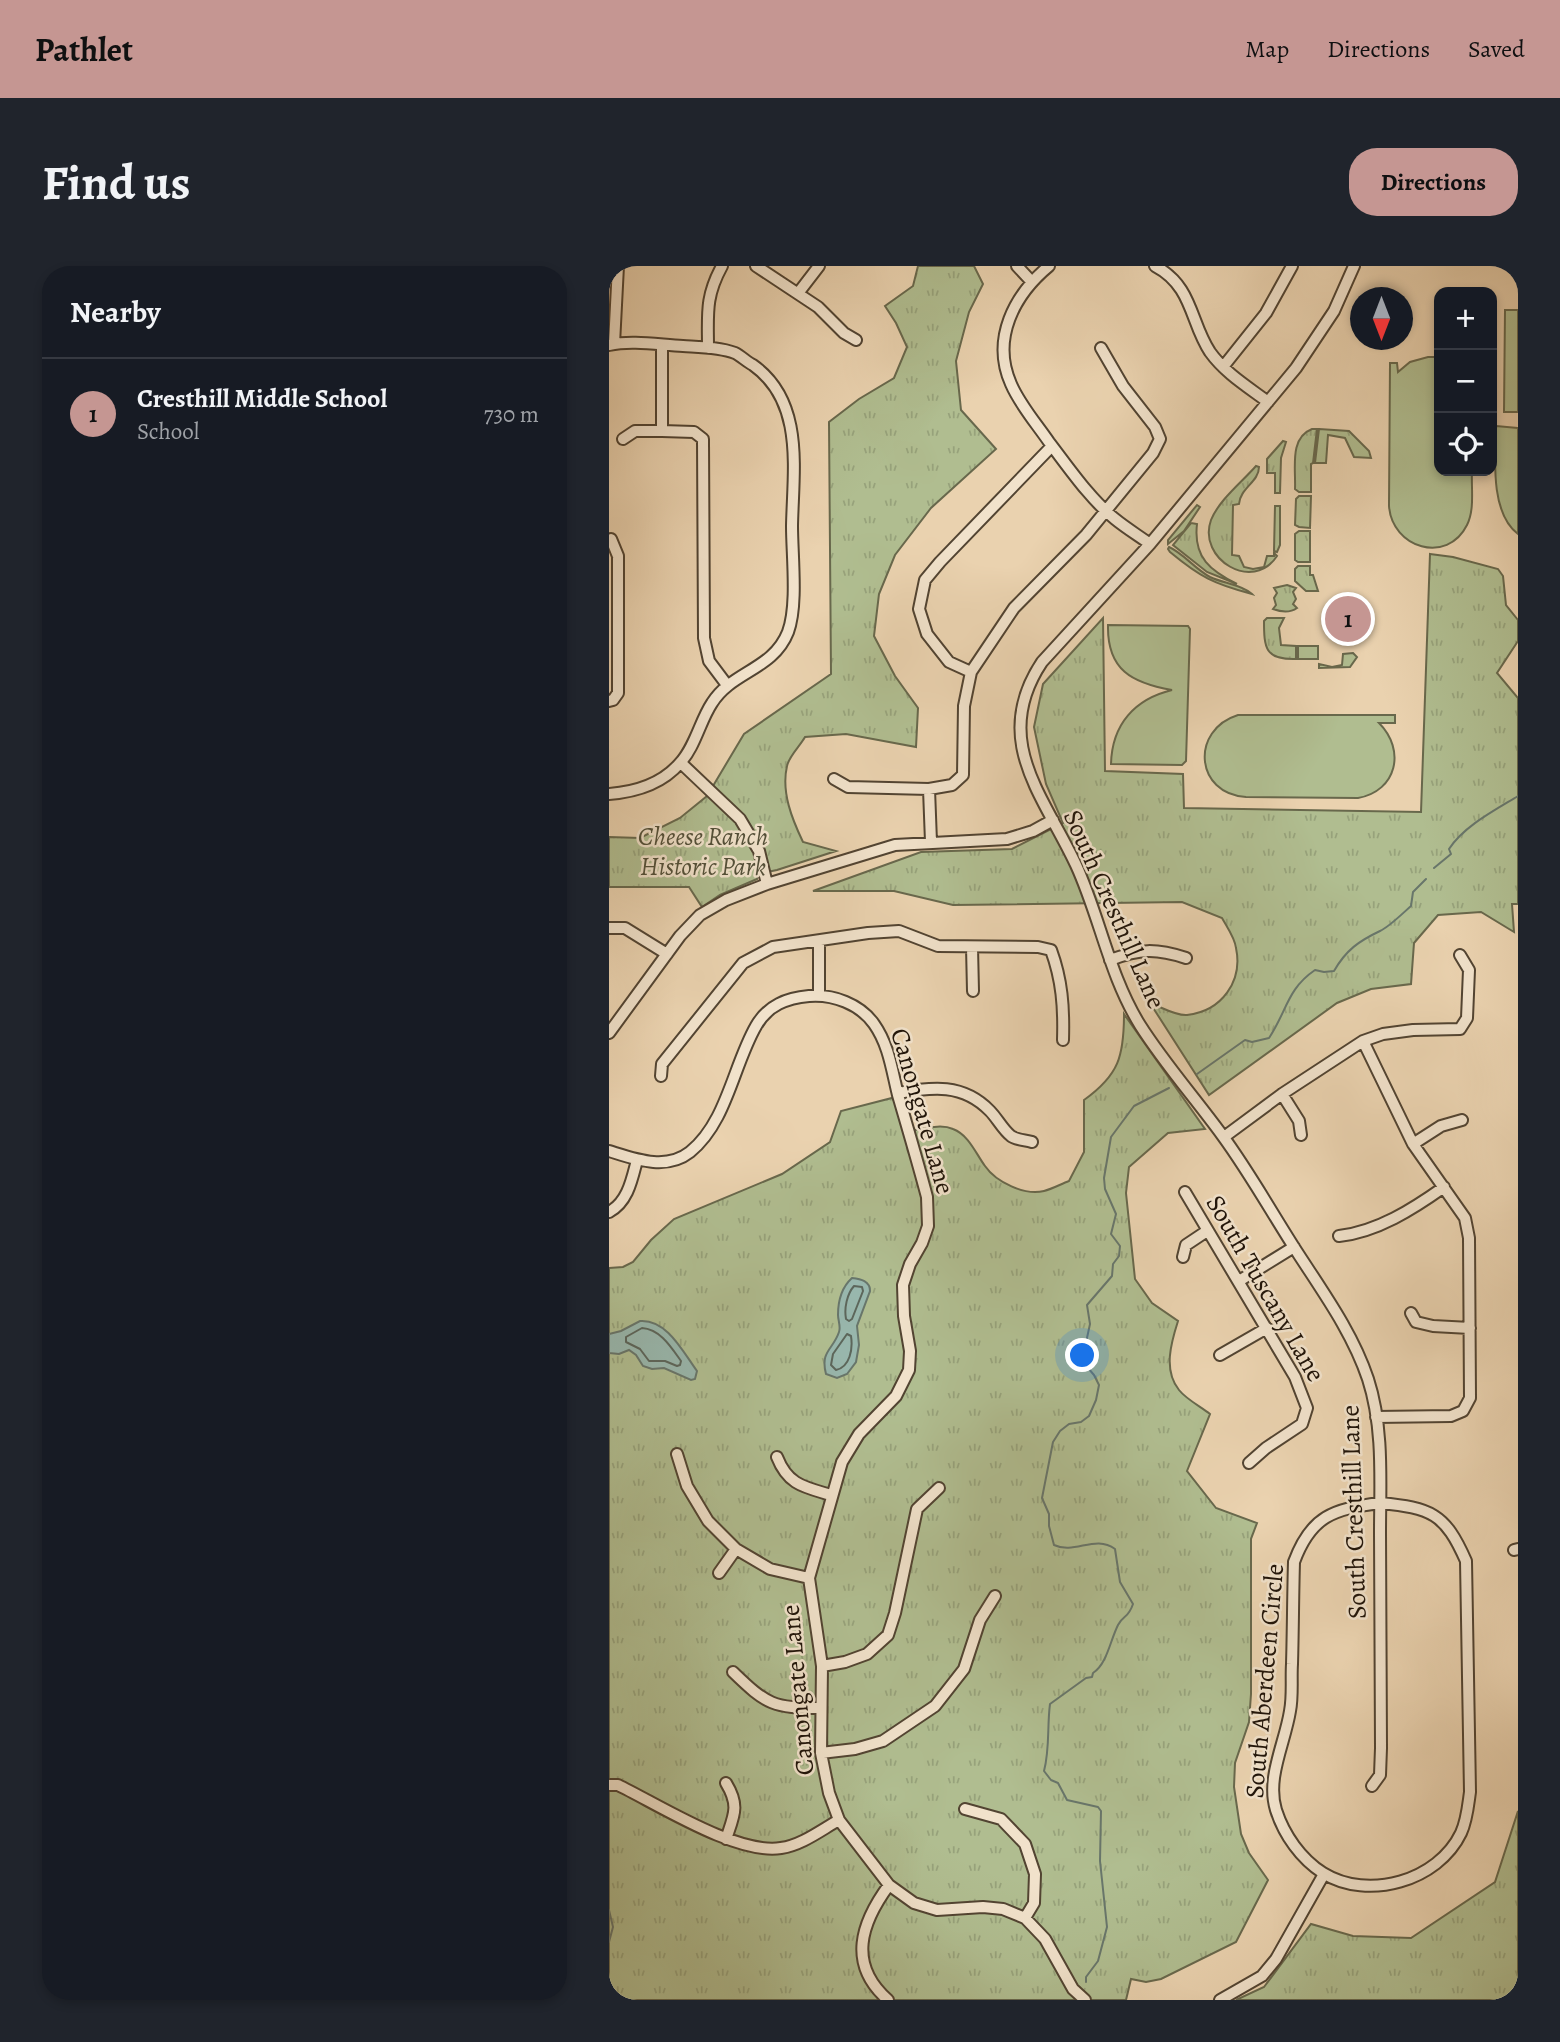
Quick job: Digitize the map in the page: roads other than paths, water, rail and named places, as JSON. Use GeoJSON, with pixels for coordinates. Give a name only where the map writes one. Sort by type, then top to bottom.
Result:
{"type":"FeatureCollection","features":[{"type":"Feature","properties":{"kind":"street"},"geometry":{"type":"LineString","coordinates":[[609,794],[640,789],[681,763],[713,701],[727,685],[767,661],[777,650],[788,631],[792,607],[793,437],[789,412],[784,401],[765,374],[735,353],[708,348],[612,344],[618,266]]}},
{"type":"Feature","properties":{"kind":"street"},"geometry":{"type":"LineString","coordinates":[[708,348],[709,296],[722,266]]}},
{"type":"Feature","properties":{"kind":"street"},"geometry":{"type":"LineString","coordinates":[[756,266],[799,292],[844,334],[856,340]]}},
{"type":"Feature","properties":{"kind":"street"},"geometry":{"type":"LineString","coordinates":[[799,292],[819,266]]}},
{"type":"Feature","properties":{"kind":"street"},"geometry":{"type":"LineString","coordinates":[[1017,266],[1031,281]]}},
{"type":"Feature","properties":{"kind":"street"},"geometry":{"type":"LineString","coordinates":[[1049,266],[1031,281],[1016,302],[1006,327],[1005,361],[1010,382],[1020,402],[1052,446],[1106,510],[1150,544]]}},
{"type":"Feature","properties":{"kind":"street"},"geometry":{"type":"LineString","coordinates":[[1155,266],[1170,277],[1189,302],[1209,350],[1223,367],[1268,402]]}},
{"type":"Feature","properties":{"kind":"street"},"geometry":{"type":"LineString","coordinates":[[1223,367],[1266,313],[1292,266]]}},
{"type":"Feature","properties":{"kind":"street","name":"South Cresthill Lane"},"geometry":{"type":"LineString","coordinates":[[1354,266],[1334,311],[1317,340],[1150,544],[1042,662],[1028,685],[1022,712],[1024,756],[1034,788],[1083,881],[1124,996],[1139,1023],[1224,1137],[1353,1340],[1369,1383],[1376,1417],[1380,1464],[1381,1748],[1380,1775],[1373,1786]]}},
{"type":"Feature","properties":{"kind":"street"},"geometry":{"type":"LineString","coordinates":[[662,345],[662,430]]}},
{"type":"Feature","properties":{"kind":"street"},"geometry":{"type":"LineString","coordinates":[[834,779],[848,787],[929,789],[952,785],[963,775],[964,706],[971,672],[1014,608],[1086,535],[1153,453],[1160,439],[1155,427],[1123,386],[1101,348]]}},
{"type":"Feature","properties":{"kind":"street"},"geometry":{"type":"LineString","coordinates":[[623,439],[635,431],[662,430],[694,432],[703,439],[704,638],[709,661],[727,685]]}},
{"type":"Feature","properties":{"kind":"street"},"geometry":{"type":"LineString","coordinates":[[971,672],[949,662],[927,634],[919,609],[925,580],[1052,446]]}},
{"type":"Feature","properties":{"kind":"street"},"geometry":{"type":"LineString","coordinates":[[609,701],[618,693],[618,556],[611,539]]}},
{"type":"Feature","properties":{"kind":"street"},"geometry":{"type":"LineString","coordinates":[[681,763],[740,819],[759,851],[767,884]]}},
{"type":"Feature","properties":{"kind":"street"},"geometry":{"type":"LineString","coordinates":[[929,789],[931,842]]}},
{"type":"Feature","properties":{"kind":"street"},"geometry":{"type":"LineString","coordinates":[[609,1033],[680,936],[700,915],[726,900],[870,851],[895,845],[1007,839],[1033,831],[1053,820]]}},
{"type":"Feature","properties":{"kind":"street"},"geometry":{"type":"LineString","coordinates":[[609,928],[625,928],[667,954]]}},
{"type":"Feature","properties":{"kind":"street"},"geometry":{"type":"LineString","coordinates":[[661,1076],[662,1064],[743,963],[773,947],[868,933],[899,931],[938,946],[1038,947],[1051,950],[1059,972],[1064,1000],[1063,1040]]}},
{"type":"Feature","properties":{"kind":"street"},"geometry":{"type":"LineString","coordinates":[[819,941],[819,995]]}},
{"type":"Feature","properties":{"kind":"street"},"geometry":{"type":"LineString","coordinates":[[972,947],[973,991]]}},
{"type":"Feature","properties":{"kind":"street"},"geometry":{"type":"LineString","coordinates":[[1110,960],[1135,950],[1163,950],[1186,958]]}},
{"type":"Feature","properties":{"kind":"street"},"geometry":{"type":"LineString","coordinates":[[1224,1137],[1282,1094],[1363,1041],[1383,1034],[1413,1030],[1460,1029],[1468,1018],[1469,970],[1460,955]]}},
{"type":"Feature","properties":{"kind":"street","name":"Canongate Lane"},"geometry":{"type":"LineString","coordinates":[[609,1151],[662,1164],[688,1154],[704,1138],[718,1117],[741,1054],[761,1027],[767,1010],[792,997],[819,995],[853,1004],[874,1023],[886,1047],[929,1213],[928,1226],[910,1264],[904,1286],[904,1316],[910,1351],[909,1370],[896,1396],[859,1434],[842,1462],[810,1578],[822,1665],[821,1753],[829,1793],[839,1820],[889,1885],[914,1903],[937,1910],[983,1907],[1003,1909],[1025,1918]]}},
{"type":"Feature","properties":{"kind":"street"},"geometry":{"type":"LineString","coordinates":[[1363,1041],[1413,1144],[1465,1218],[1469,1238],[1470,1398],[1463,1411],[1451,1416],[1376,1417]]}},
{"type":"Feature","properties":{"kind":"street"},"geometry":{"type":"LineString","coordinates":[[898,1093],[936,1087],[957,1090],[975,1098],[990,1110],[1011,1137],[1032,1142]]}},
{"type":"Feature","properties":{"kind":"street"},"geometry":{"type":"LineString","coordinates":[[1282,1094],[1299,1121],[1301,1135]]}},
{"type":"Feature","properties":{"kind":"street"},"geometry":{"type":"LineString","coordinates":[[1413,1144],[1441,1126],[1462,1120]]}},
{"type":"Feature","properties":{"kind":"street"},"geometry":{"type":"LineString","coordinates":[[609,1212],[616,1208],[627,1193],[637,1160]]}},
{"type":"Feature","properties":{"kind":"street"},"geometry":{"type":"LineString","coordinates":[[1339,1236],[1357,1234],[1414,1208],[1444,1187]]}},
{"type":"Feature","properties":{"kind":"street","name":"South Tuscany Lane"},"geometry":{"type":"LineString","coordinates":[[1185,1192],[1295,1377],[1307,1408],[1303,1424],[1266,1448],[1249,1463]]}},
{"type":"Feature","properties":{"kind":"street"},"geometry":{"type":"LineString","coordinates":[[1183,1257],[1186,1245],[1207,1231]]}},
{"type":"Feature","properties":{"kind":"street"},"geometry":{"type":"LineString","coordinates":[[1240,1281],[1294,1247]]}},
{"type":"Feature","properties":{"kind":"street"},"geometry":{"type":"LineString","coordinates":[[1411,1313],[1416,1322],[1470,1328]]}},
{"type":"Feature","properties":{"kind":"street"},"geometry":{"type":"LineString","coordinates":[[1220,1355],[1267,1328]]}},
{"type":"Feature","properties":{"kind":"street"},"geometry":{"type":"LineString","coordinates":[[677,1454],[687,1486],[708,1521],[736,1549],[770,1569],[810,1578]]}},
{"type":"Feature","properties":{"kind":"street"},"geometry":{"type":"LineString","coordinates":[[776,1457],[783,1473],[798,1485],[831,1495]]}},
{"type":"Feature","properties":{"kind":"street"},"geometry":{"type":"LineString","coordinates":[[822,1665],[845,1662],[867,1654],[888,1635],[918,1509],[939,1488]]}},
{"type":"Feature","properties":{"kind":"street","name":"South Aberdeen Circle"},"geometry":{"type":"LineString","coordinates":[[1380,1503],[1408,1506],[1432,1513],[1454,1534],[1466,1561],[1470,1792],[1467,1815],[1450,1850],[1431,1868],[1409,1879],[1387,1885],[1365,1886],[1324,1874],[1302,1856],[1288,1836],[1275,1808],[1274,1778],[1291,1710],[1294,1562],[1303,1540],[1320,1520],[1350,1507],[1380,1503]]}},
{"type":"Feature","properties":{"kind":"street"},"geometry":{"type":"LineString","coordinates":[[719,1573],[736,1549]]}},
{"type":"Feature","properties":{"kind":"street"},"geometry":{"type":"LineString","coordinates":[[821,1753],[855,1749],[883,1741],[935,1706],[964,1669],[980,1620],[995,1596]]}},
{"type":"Feature","properties":{"kind":"street"},"geometry":{"type":"LineString","coordinates":[[733,1672],[758,1696],[784,1708],[821,1708]]}},
{"type":"Feature","properties":{"kind":"street"},"geometry":{"type":"LineString","coordinates":[[726,1783],[734,1796],[736,1809],[726,1839]]}},
{"type":"Feature","properties":{"kind":"street"},"geometry":{"type":"LineString","coordinates":[[609,1785],[618,1785],[726,1839],[763,1850],[784,1848],[839,1820]]}},
{"type":"Feature","properties":{"kind":"street"},"geometry":{"type":"LineString","coordinates":[[965,1810],[1001,1819],[1025,1844],[1035,1874],[1034,1903],[1025,1918],[1045,1939],[1073,1989],[1085,2000]]}},
{"type":"Feature","properties":{"kind":"street"},"geometry":{"type":"LineString","coordinates":[[1220,2000],[1262,1976],[1276,1959],[1324,1874]]}},
{"type":"Feature","properties":{"kind":"street"},"geometry":{"type":"LineString","coordinates":[[888,2000],[874,1988],[864,1962],[862,1934],[873,1906],[889,1885]]}},
{"type":"Feature","properties":{"kind":"water"},"geometry":{"type":"Polygon","coordinates":[[[852,1278],[867,1283],[870,1291],[857,1326],[859,1345],[856,1362],[847,1374],[837,1378],[826,1374],[825,1360],[840,1330],[838,1310],[841,1295],[852,1278]]]}},
{"type":"Feature","properties":{"kind":"water"},"geometry":{"type":"Polygon","coordinates":[[[640,1321],[658,1325],[673,1338],[697,1371],[695,1379],[691,1380],[664,1368],[652,1369],[643,1366],[629,1350],[619,1354],[609,1353],[609,1334],[640,1321]]]}},
{"type":"Feature","properties":{"kind":"waterway"},"geometry":{"type":"LineString","coordinates":[[1434,868],[1451,854],[1449,849],[1463,833],[1518,796]]}},
{"type":"Feature","properties":{"kind":"waterway"},"geometry":{"type":"LineString","coordinates":[[1197,1074],[1245,1040],[1252,1042],[1269,1038],[1293,993],[1306,977],[1315,970],[1334,971],[1354,947],[1388,926],[1411,906],[1413,892],[1426,879]]}},
{"type":"Feature","properties":{"kind":"waterway"},"geometry":{"type":"LineString","coordinates":[[1086,1982],[1086,1977],[1098,1961],[1107,1927],[1100,1861],[1101,1811],[1098,1807],[1067,1800],[1058,1783],[1051,1780],[1044,1771],[1050,1704],[1086,1678],[1092,1677],[1105,1658],[1118,1625],[1133,1604],[1120,1582],[1115,1549],[1100,1543],[1070,1548],[1054,1545],[1049,1514],[1042,1498],[1053,1442],[1069,1424],[1081,1422],[1089,1416],[1099,1385],[1082,1361],[1090,1324],[1087,1305],[1112,1276],[1113,1264],[1119,1256],[1120,1246],[1111,1234],[1116,1214],[1105,1189],[1104,1178],[1111,1137],[1134,1106],[1169,1088]]}},
{"type":"Feature","properties":{"kind":"waterway"},"geometry":{"type":"LineString","coordinates":[[609,1910],[613,1927],[609,1942]]}},
{"type":"Feature","properties":{"kind":"place","name":"Cresthill Middle School"},"geometry":{"type":"Point","coordinates":[1348,619]}},
{"type":"Feature","properties":{"kind":"park label","name":"Cheese Ranch Historic Park"},"geometry":{"type":"Point","coordinates":[703,851]}}]}
